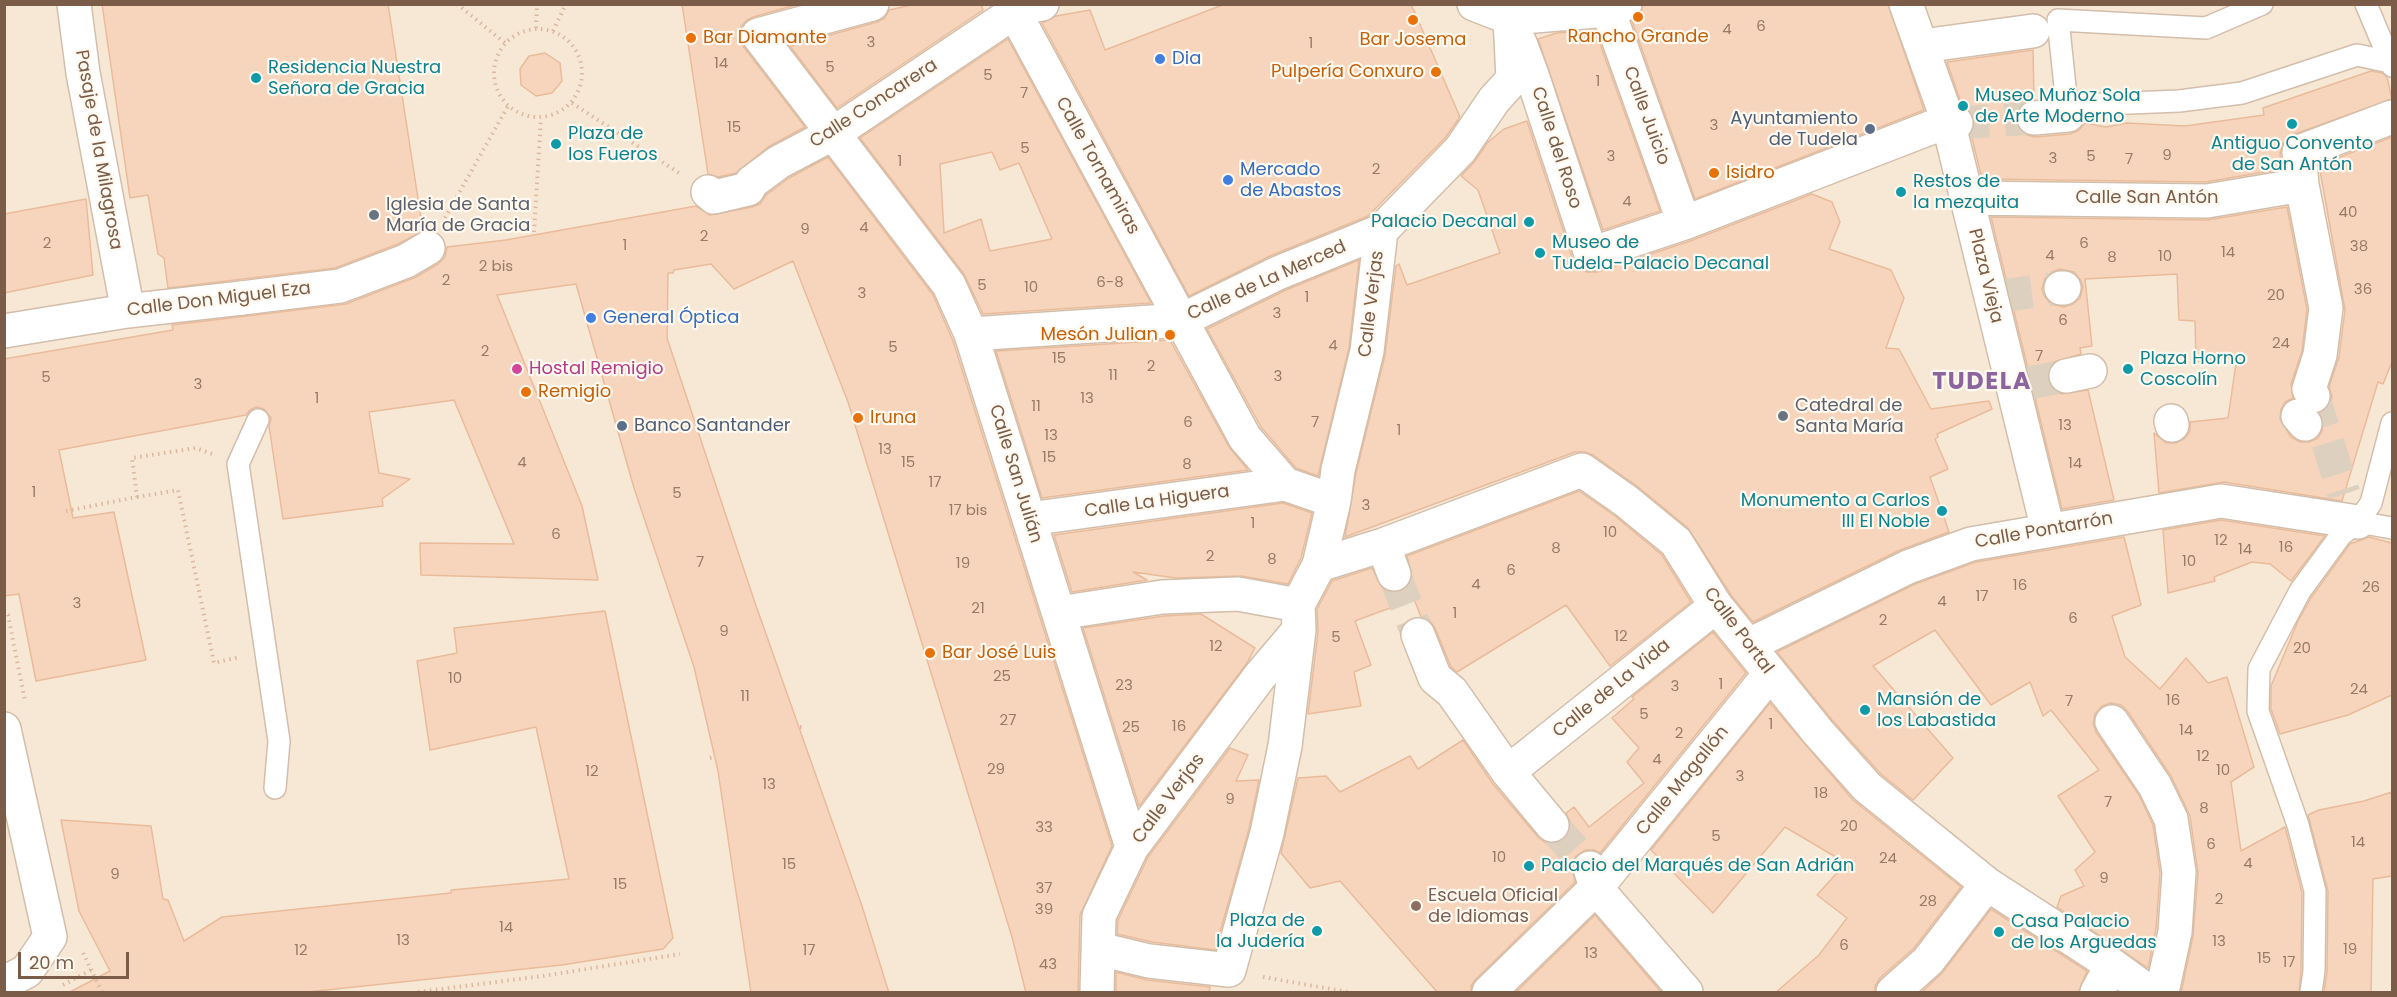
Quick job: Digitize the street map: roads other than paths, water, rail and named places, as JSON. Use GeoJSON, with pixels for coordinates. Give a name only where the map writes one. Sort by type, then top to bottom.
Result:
{"type":"FeatureCollection","features":[{"type":"Feature","properties":{"kind":"street","name":"Pasaje de la Milagrosa"},"geometry":{"type":"LineString","coordinates":[[74,4],[83,73],[125,296]]}},
{"type":"Feature","properties":{"kind":"street","name":"Calle San Julián"},"geometry":{"type":"LineString","coordinates":[[872,4],[758,35],[949,285],[971,334],[1132,847]]}},
{"type":"Feature","properties":{"kind":"street"},"geometry":{"type":"LineString","coordinates":[[1474,4],[1505,11],[1616,7]]}},
{"type":"Feature","properties":{"kind":"street","name":"Plaza Vieja"},"geometry":{"type":"LineString","coordinates":[[1906,4],[1952,122],[1967,198],[2018,386],[2048,530]]}},
{"type":"Feature","properties":{"kind":"street","name":"Calle Juicio"},"geometry":{"type":"LineString","coordinates":[[1616,7],[1684,223]]}},
{"type":"Feature","properties":{"kind":"street","name":"Calle Concarera"},"geometry":{"type":"LineString","coordinates":[[708,192],[714,196],[748,189],[752,182],[779,162],[834,133],[1021,8]]}},
{"type":"Feature","properties":{"kind":"street","name":"Calle Tornamiras"},"geometry":{"type":"LineString","coordinates":[[1021,8],[1245,438],[1285,484]]}},
{"type":"Feature","properties":{"kind":"street","name":"Calle del Roso"},"geometry":{"type":"LineString","coordinates":[[1505,11],[1532,75],[1591,254],[1684,223]]}},
{"type":"Feature","properties":{"kind":"street","name":"Calle Verjas"},"geometry":{"type":"LineString","coordinates":[[1097,993],[1099,916],[1132,847],[1260,676],[1299,618],[1319,565],[1334,501],[1338,470],[1367,351],[1381,231],[1460,150],[1494,100],[1513,80],[1505,11]]}},
{"type":"Feature","properties":{"kind":"street"},"geometry":{"type":"LineString","coordinates":[[1922,46],[2033,31]]}},
{"type":"Feature","properties":{"kind":"street"},"geometry":{"type":"LineString","coordinates":[[2034,118],[2068,116]]}},
{"type":"Feature","properties":{"kind":"street"},"geometry":{"type":"LineString","coordinates":[[2305,412],[2309,389],[2320,355],[2326,308],[2302,185],[2299,152],[2392,117]]}},
{"type":"Feature","properties":{"kind":"street"},"geometry":{"type":"LineString","coordinates":[[1684,223],[1952,122]]}},
{"type":"Feature","properties":{"kind":"street","name":"Calle San Antón"},"geometry":{"type":"LineString","coordinates":[[1967,198],[2207,201],[2302,185]]}},
{"type":"Feature","properties":{"kind":"street","name":"Calle de La Merced"},"geometry":{"type":"LineString","coordinates":[[971,334],[1182,320],[1278,273],[1381,231]]}},
{"type":"Feature","properties":{"kind":"street","name":"Calle Don Miguel Eza"},"geometry":{"type":"LineString","coordinates":[[4,331],[127,311],[340,286],[406,261],[428,248]]}},
{"type":"Feature","properties":{"kind":"street","name":"Calle Portal"},"geometry":{"type":"LineString","coordinates":[[1319,565],[1389,559],[1582,470],[1676,542],[1716,606],[1770,674],[1867,787],[2104,979],[2158,993]]}},
{"type":"Feature","properties":{"kind":"street"},"geometry":{"type":"LineString","coordinates":[[1285,484],[1334,501]]}},
{"type":"Feature","properties":{"kind":"street","name":"Calle La Higuera"},"geometry":{"type":"LineString","coordinates":[[1029,519],[1285,484]]}},
{"type":"Feature","properties":{"kind":"street","name":"Calle Pontarrón"},"geometry":{"type":"LineString","coordinates":[[1749,645],[1908,567],[1971,544],[2182,504],[2222,501],[2351,508]]}},
{"type":"Feature","properties":{"kind":"street"},"geometry":{"type":"LineString","coordinates":[[1059,613],[1162,597],[1238,594],[1299,618]]}},
{"type":"Feature","properties":{"kind":"street","name":"Calle de La Vida"},"geometry":{"type":"LineString","coordinates":[[1508,772],[1716,606]]}},
{"type":"Feature","properties":{"kind":"street","name":"Calle Verjas"},"geometry":{"type":"LineString","coordinates":[[1099,949],[1149,961],[1229,970],[1267,833],[1285,746],[1299,618]]}},
{"type":"Feature","properties":{"kind":"street"},"geometry":{"type":"LineString","coordinates":[[1418,635],[1435,678],[1452,692],[1508,772],[1552,825]]}},
{"type":"Feature","properties":{"kind":"street","name":"Calle Magallón"},"geometry":{"type":"LineString","coordinates":[[1489,993],[1593,878],[1770,674]]}},
{"type":"Feature","properties":{"kind":"street"},"geometry":{"type":"LineString","coordinates":[[2112,722],[2155,786],[2171,819],[2179,872],[2175,932],[2162,993]]}},
{"type":"Feature","properties":{"kind":"street"},"geometry":{"type":"LineString","coordinates":[[4,729],[50,937],[27,971],[4,983]]}},
{"type":"Feature","properties":{"kind":"street"},"geometry":{"type":"LineString","coordinates":[[1593,878],[1686,993]]}},
{"type":"Feature","properties":{"kind":"street"},"geometry":{"type":"LineString","coordinates":[[1893,993],[1928,961],[1987,884]]}},
{"type":"Feature","properties":{"kind":"lane"},"geometry":{"type":"LineString","coordinates":[[2068,116],[2058,20],[2206,28],[2262,4]]}},
{"type":"Feature","properties":{"kind":"lane"},"geometry":{"type":"LineString","coordinates":[[2366,4],[2391,64]]}},
{"type":"Feature","properties":{"kind":"lane"},"geometry":{"type":"LineString","coordinates":[[2068,116],[2080,105],[2179,101],[2242,93],[2357,55],[2391,64]]}},
{"type":"Feature","properties":{"kind":"lane"},"geometry":{"type":"LineString","coordinates":[[258,420],[238,464],[279,741],[275,788]]}},
{"type":"Feature","properties":{"kind":"lane"},"geometry":{"type":"LineString","coordinates":[[2311,993],[2314,971],[2315,891],[2298,825],[2259,711],[2259,669],[2300,591],[2341,535],[2351,508],[2371,502],[2392,423]]}},
{"type":"Feature","properties":{"kind":"lane","name":"Calle Pontarrón"},"geometry":{"type":"LineString","coordinates":[[2351,508],[2392,528]]}},
{"type":"Feature","properties":{"kind":"tunnel"},"geometry":{"type":"LineString","coordinates":[[1956,123],[2034,118]]}},
{"type":"Feature","properties":{"kind":"tunnel"},"geometry":{"type":"LineString","coordinates":[[1999,296],[2061,288]]}},
{"type":"Feature","properties":{"kind":"tunnel"},"geometry":{"type":"LineString","coordinates":[[2024,384],[2066,376]]}},
{"type":"Feature","properties":{"kind":"tunnel"},"geometry":{"type":"LineString","coordinates":[[2313,396],[2344,494]]}},
{"type":"Feature","properties":{"kind":"tunnel"},"geometry":{"type":"LineString","coordinates":[[1394,574],[1418,635]]}},
{"type":"Feature","properties":{"kind":"tunnel"},"geometry":{"type":"LineString","coordinates":[[1552,825],[1590,868]]}},
{"type":"Feature","properties":{"kind":"place","name":"Rancho Grande"},"geometry":{"type":"Point","coordinates":[1638,17]}},
{"type":"Feature","properties":{"kind":"place","name":"Bar Josema"},"geometry":{"type":"Point","coordinates":[1413,20]}},
{"type":"Feature","properties":{"kind":"place","name":"Bar Diamante"},"geometry":{"type":"Point","coordinates":[691,38]}},
{"type":"Feature","properties":{"kind":"place","name":"Dia"},"geometry":{"type":"Point","coordinates":[1160,59]}},
{"type":"Feature","properties":{"kind":"place","name":"Pulpería Conxuro"},"geometry":{"type":"Point","coordinates":[1436,72]}},
{"type":"Feature","properties":{"kind":"place","name":"Residencia Nuestra Señora de Gracia"},"geometry":{"type":"Point","coordinates":[256,78]}},
{"type":"Feature","properties":{"kind":"place","name":"Museo Muñoz Sola de Arte Moderno"},"geometry":{"type":"Point","coordinates":[1963,106]}},
{"type":"Feature","properties":{"kind":"place","name":"Antiguo Convento de San Antón"},"geometry":{"type":"Point","coordinates":[2292,124]}},
{"type":"Feature","properties":{"kind":"place","name":"Ayuntamiento de Tudela"},"geometry":{"type":"Point","coordinates":[1870,129]}},
{"type":"Feature","properties":{"kind":"place","name":"Plaza de los Fueros"},"geometry":{"type":"Point","coordinates":[556,144]}},
{"type":"Feature","properties":{"kind":"place","name":"Isidro"},"geometry":{"type":"Point","coordinates":[1714,173]}},
{"type":"Feature","properties":{"kind":"place","name":"Mercado de Abastos"},"geometry":{"type":"Point","coordinates":[1228,180]}},
{"type":"Feature","properties":{"kind":"place","name":"Restos de la mezquita"},"geometry":{"type":"Point","coordinates":[1901,192]}},
{"type":"Feature","properties":{"kind":"place","name":"Iglesia de Santa María de Gracia"},"geometry":{"type":"Point","coordinates":[374,215]}},
{"type":"Feature","properties":{"kind":"place","name":"Palacio Decanal"},"geometry":{"type":"Point","coordinates":[1529,222]}},
{"type":"Feature","properties":{"kind":"place","name":"Museo de Tudela-Palacio Decanal"},"geometry":{"type":"Point","coordinates":[1540,253]}},
{"type":"Feature","properties":{"kind":"place","name":"General Óptica"},"geometry":{"type":"Point","coordinates":[591,318]}},
{"type":"Feature","properties":{"kind":"place","name":"Mesón Julian"},"geometry":{"type":"Point","coordinates":[1170,335]}},
{"type":"Feature","properties":{"kind":"place","name":"Hostal Remigio"},"geometry":{"type":"Point","coordinates":[517,369]}},
{"type":"Feature","properties":{"kind":"place","name":"Plaza Horno Coscolín"},"geometry":{"type":"Point","coordinates":[2128,369]}},
{"type":"Feature","properties":{"kind":"place","name":"Remigio"},"geometry":{"type":"Point","coordinates":[526,392]}},
{"type":"Feature","properties":{"kind":"place","name":"Catedral de Santa María"},"geometry":{"type":"Point","coordinates":[1783,416]}},
{"type":"Feature","properties":{"kind":"place","name":"Iruna"},"geometry":{"type":"Point","coordinates":[858,418]}},
{"type":"Feature","properties":{"kind":"place","name":"Banco Santander"},"geometry":{"type":"Point","coordinates":[622,426]}},
{"type":"Feature","properties":{"kind":"place","name":"Monumento a Carlos III El Noble"},"geometry":{"type":"Point","coordinates":[1942,511]}},
{"type":"Feature","properties":{"kind":"place","name":"Bar José Luis"},"geometry":{"type":"Point","coordinates":[930,653]}},
{"type":"Feature","properties":{"kind":"place","name":"Mansión de los Labastida"},"geometry":{"type":"Point","coordinates":[1865,710]}},
{"type":"Feature","properties":{"kind":"place","name":"Palacio del Marqués de San Adrián"},"geometry":{"type":"Point","coordinates":[1529,866]}},
{"type":"Feature","properties":{"kind":"place","name":"Escuela Oficial de Idiomas"},"geometry":{"type":"Point","coordinates":[1416,906]}},
{"type":"Feature","properties":{"kind":"place","name":"Plaza de la Judería"},"geometry":{"type":"Point","coordinates":[1317,931]}},
{"type":"Feature","properties":{"kind":"place","name":"Casa Palacio de los Arguedas"},"geometry":{"type":"Point","coordinates":[1999,932]}},
{"type":"Feature","properties":{"kind":"district","name":"TUDELA"},"geometry":{"type":"Point","coordinates":[1982,383]}}]}
